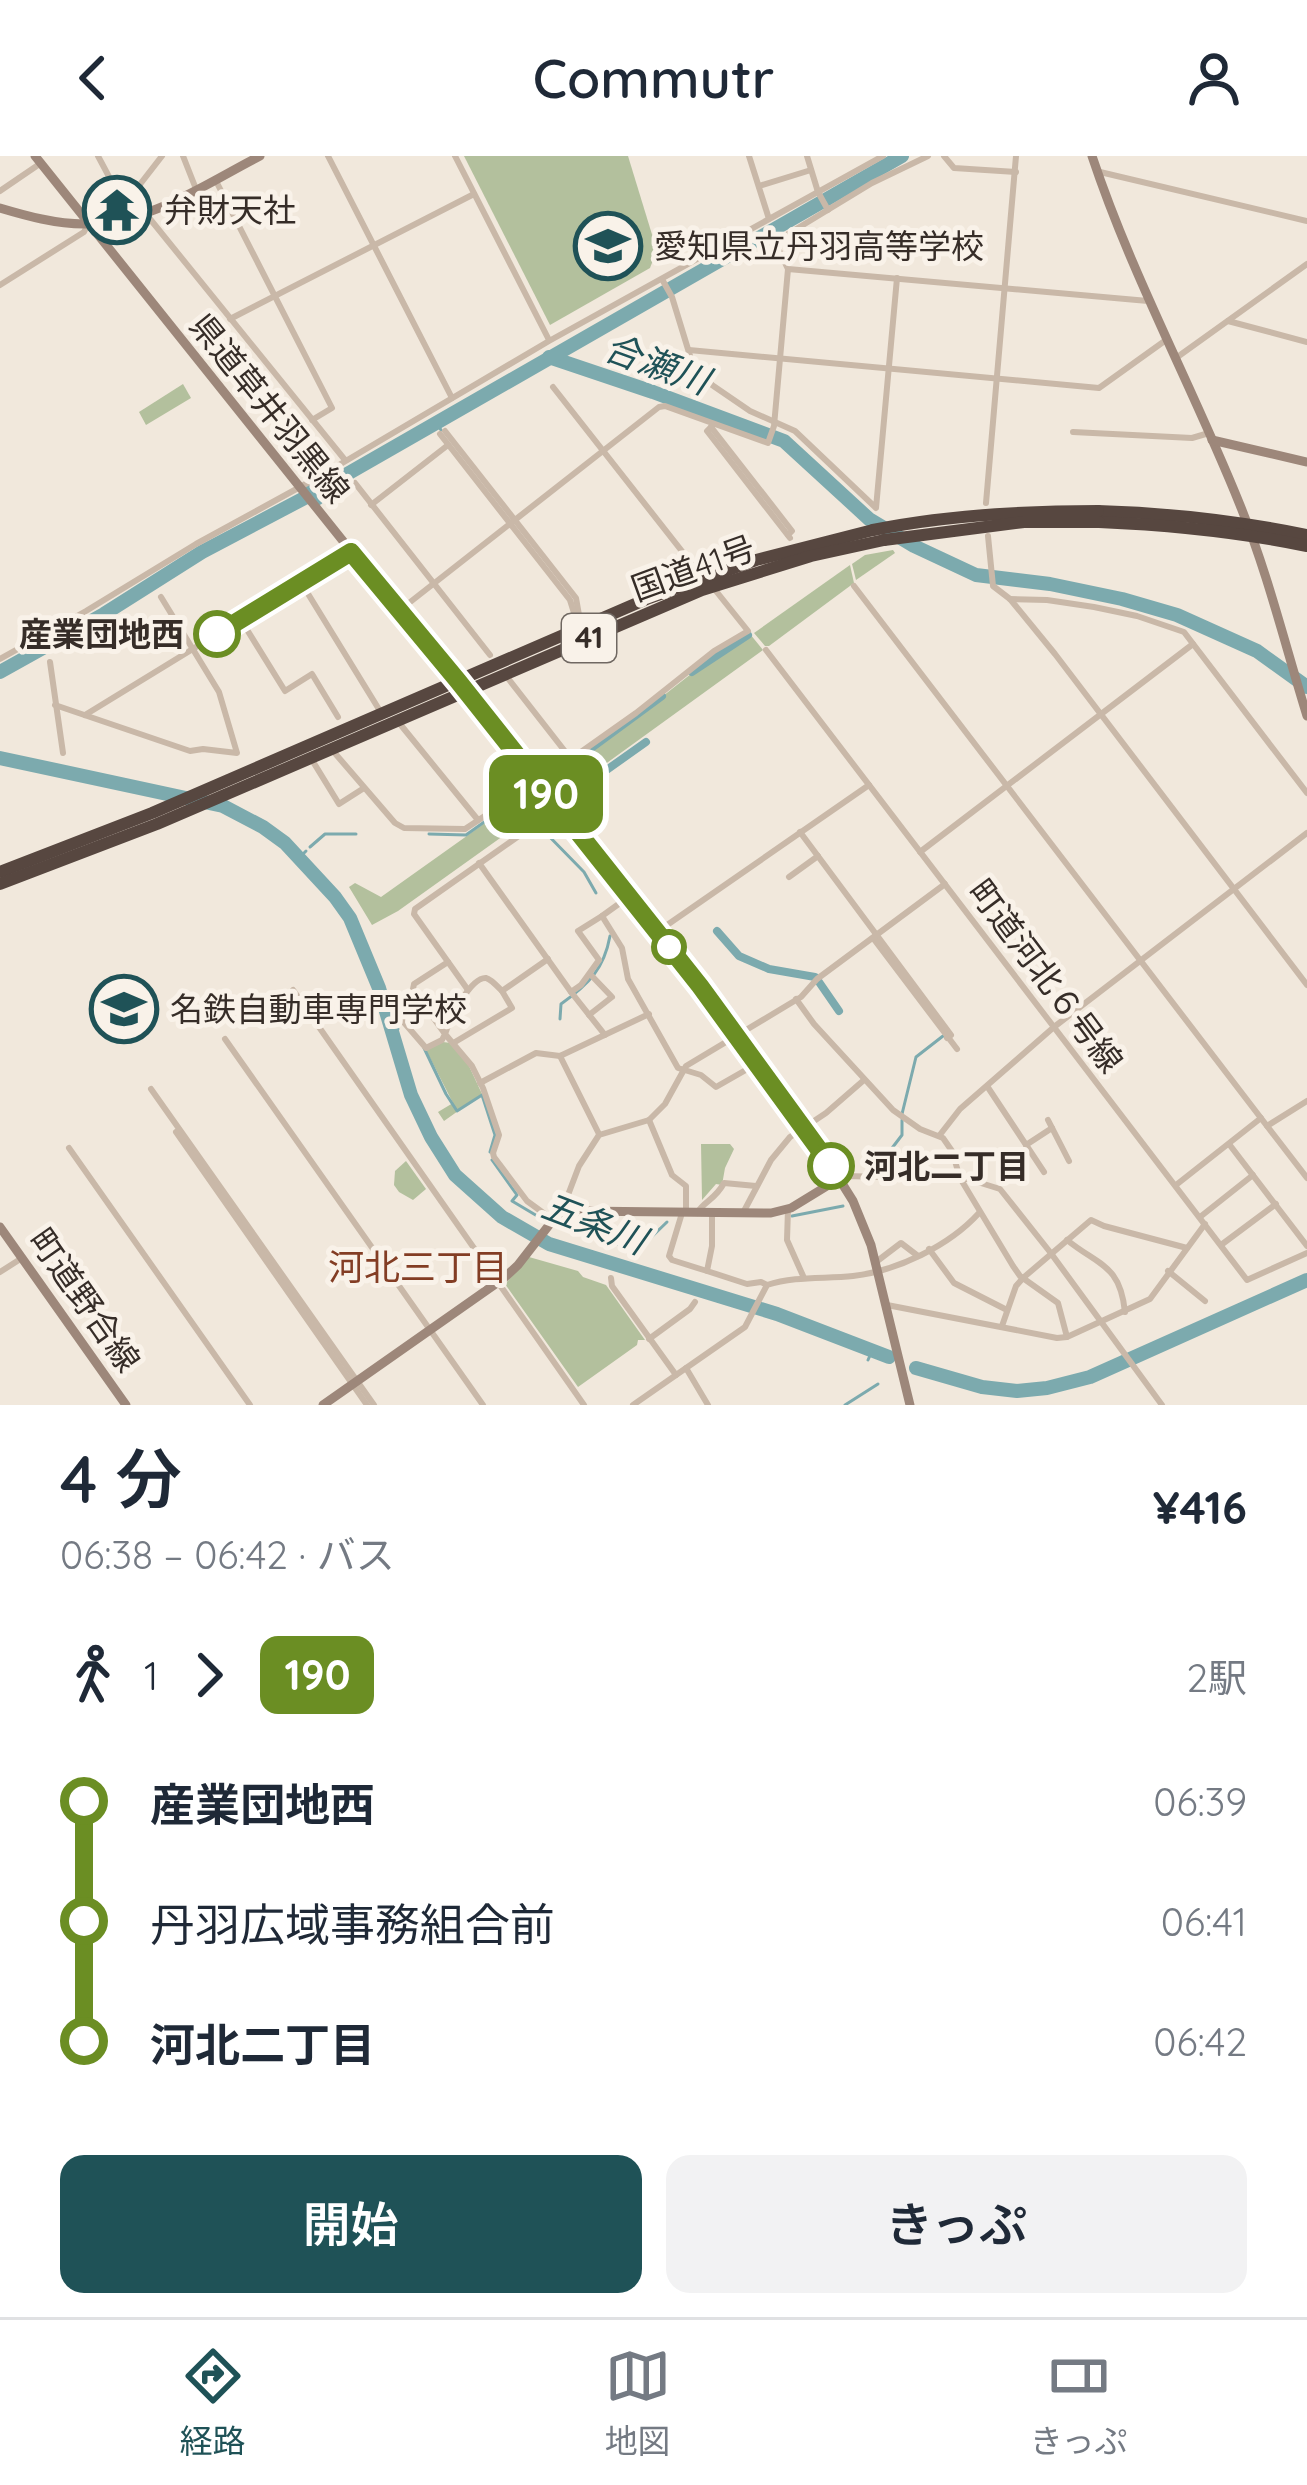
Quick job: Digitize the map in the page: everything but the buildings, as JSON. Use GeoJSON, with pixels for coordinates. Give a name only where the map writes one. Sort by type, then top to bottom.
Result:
{"type":"FeatureCollection","features":[{"type":"Feature","properties":{"kind":"highway","name":"国道41号"},"geometry":{"type":"LineString","coordinates":[[0,884],[382,714],[462,686],[708,582],[891,539],[1098,516],[1142,524],[1307,535]]}},
{"type":"Feature","properties":{"kind":"highway","name":"国道41号"},"geometry":{"type":"LineString","coordinates":[[1249,529],[1307,547]]}},
{"type":"Feature","properties":{"kind":"highway","name":"国道41号"},"geometry":{"type":"LineString","coordinates":[[251,776],[310,758],[398,721],[462,686],[505,674],[708,582]]}},
{"type":"Feature","properties":{"kind":"highway","name":"国道41号"},"geometry":{"type":"LineString","coordinates":[[0,872],[154,819]]}},
{"type":"Feature","properties":{"kind":"main road"},"geometry":{"type":"LineString","coordinates":[[1092,156],[1249,529],[1275,600],[1307,716]]}},
{"type":"Feature","properties":{"kind":"main road"},"geometry":{"type":"LineString","coordinates":[[0,208],[88,224],[131,218],[257,157]]}},
{"type":"Feature","properties":{"kind":"main road","name":"県道草井羽黒線"},"geometry":{"type":"LineString","coordinates":[[38,158],[657,932],[840,1178],[858,1211],[877,1266],[910,1405]]}},
{"type":"Feature","properties":{"kind":"main road"},"geometry":{"type":"LineString","coordinates":[[1210,436],[1307,462]]}},
{"type":"Feature","properties":{"kind":"main road"},"geometry":{"type":"LineString","coordinates":[[323,1405],[514,1270],[553,1221],[578,1211],[742,1214],[788,1209],[840,1178]]}},
{"type":"Feature","properties":{"kind":"main road","name":"町道野合線"},"geometry":{"type":"LineString","coordinates":[[0,1227],[126,1405]]}},
{"type":"Feature","properties":{"kind":"street"},"geometry":{"type":"LineString","coordinates":[[98,156],[131,218]]}},
{"type":"Feature","properties":{"kind":"street"},"geometry":{"type":"LineString","coordinates":[[124,206],[162,156]]}},
{"type":"Feature","properties":{"kind":"street"},"geometry":{"type":"LineString","coordinates":[[183,156],[196,188]]}},
{"type":"Feature","properties":{"kind":"street"},"geometry":{"type":"LineString","coordinates":[[328,156],[453,399]]}},
{"type":"Feature","properties":{"kind":"street"},"geometry":{"type":"LineString","coordinates":[[455,156],[549,341]]}},
{"type":"Feature","properties":{"kind":"street"},"geometry":{"type":"LineString","coordinates":[[749,156],[769,219]]}},
{"type":"Feature","properties":{"kind":"street"},"geometry":{"type":"LineString","coordinates":[[807,156],[828,210]]}},
{"type":"Feature","properties":{"kind":"street"},"geometry":{"type":"LineString","coordinates":[[400,610],[660,406],[768,443],[774,425],[788,268],[775,242],[872,183],[928,156]]}},
{"type":"Feature","properties":{"kind":"street"},"geometry":{"type":"LineString","coordinates":[[944,156],[954,168],[1016,172]]}},
{"type":"Feature","properties":{"kind":"street"},"geometry":{"type":"LineString","coordinates":[[986,503],[1016,156]]}},
{"type":"Feature","properties":{"kind":"street"},"geometry":{"type":"LineString","coordinates":[[0,659],[549,341],[879,157]]}},
{"type":"Feature","properties":{"kind":"street"},"geometry":{"type":"LineString","coordinates":[[0,191],[38,158]]}},
{"type":"Feature","properties":{"kind":"street"},"geometry":{"type":"LineString","coordinates":[[759,186],[811,170]]}},
{"type":"Feature","properties":{"kind":"street"},"geometry":{"type":"LineString","coordinates":[[1097,171],[1307,221]]}},
{"type":"Feature","properties":{"kind":"street"},"geometry":{"type":"LineString","coordinates":[[215,179],[332,408],[312,420]]}},
{"type":"Feature","properties":{"kind":"street"},"geometry":{"type":"LineString","coordinates":[[230,319],[474,194]]}},
{"type":"Feature","properties":{"kind":"street"},"geometry":{"type":"LineString","coordinates":[[146,214],[345,460]]}},
{"type":"Feature","properties":{"kind":"street"},"geometry":{"type":"LineString","coordinates":[[0,285],[84,232],[88,224]]}},
{"type":"Feature","properties":{"kind":"street"},"geometry":{"type":"LineString","coordinates":[[1176,358],[1307,264]]}},
{"type":"Feature","properties":{"kind":"street"},"geometry":{"type":"LineString","coordinates":[[788,268],[1151,302]]}},
{"type":"Feature","properties":{"kind":"street"},"geometry":{"type":"LineString","coordinates":[[662,282],[691,359],[712,385],[774,425],[795,431],[876,508],[897,278]]}},
{"type":"Feature","properties":{"kind":"street"},"geometry":{"type":"LineString","coordinates":[[1228,321],[1307,342]]}},
{"type":"Feature","properties":{"kind":"street"},"geometry":{"type":"LineString","coordinates":[[689,350],[1099,388],[1168,339]]}},
{"type":"Feature","properties":{"kind":"street"},"geometry":{"type":"LineString","coordinates":[[331,748],[395,823],[404,828],[465,829],[748,631],[553,387]]}},
{"type":"Feature","properties":{"kind":"street"},"geometry":{"type":"LineString","coordinates":[[712,426],[792,531],[789,537]]}},
{"type":"Feature","properties":{"kind":"street"},"geometry":{"type":"LineString","coordinates":[[513,522],[448,445],[442,432],[513,522],[577,616]]}},
{"type":"Feature","properties":{"kind":"street"},"geometry":{"type":"LineString","coordinates":[[1073,432],[1210,436]]}},
{"type":"Feature","properties":{"kind":"street"},"geometry":{"type":"LineString","coordinates":[[371,505],[448,445]]}},
{"type":"Feature","properties":{"kind":"street"},"geometry":{"type":"LineString","coordinates":[[355,483],[490,655]]}},
{"type":"Feature","properties":{"kind":"street"},"geometry":{"type":"LineString","coordinates":[[988,536],[993,586],[1010,599],[1101,714],[1307,985]]}},
{"type":"Feature","properties":{"kind":"street"},"geometry":{"type":"LineString","coordinates":[[85,715],[351,552]]}},
{"type":"Feature","properties":{"kind":"street"},"geometry":{"type":"LineString","coordinates":[[301,583],[382,714]]}},
{"type":"Feature","properties":{"kind":"street"},"geometry":{"type":"LineString","coordinates":[[854,586],[1307,1178]]}},
{"type":"Feature","properties":{"kind":"street"},"geometry":{"type":"LineString","coordinates":[[55,704],[190,751],[237,753],[219,692],[161,597]]}},
{"type":"Feature","properties":{"kind":"street"},"geometry":{"type":"LineString","coordinates":[[1010,599],[1046,600],[1137,616],[1178,629],[1307,793]]}},
{"type":"Feature","properties":{"kind":"street"},"geometry":{"type":"LineString","coordinates":[[241,620],[285,691],[312,674],[338,717]]}},
{"type":"Feature","properties":{"kind":"street"},"geometry":{"type":"LineString","coordinates":[[920,851],[1193,644]]}},
{"type":"Feature","properties":{"kind":"street","name":"町道河北６号線"},"geometry":{"type":"LineString","coordinates":[[766,650],[1247,1280],[1307,1250]]}},
{"type":"Feature","properties":{"kind":"street"},"geometry":{"type":"LineString","coordinates":[[50,662],[63,753]]}},
{"type":"Feature","properties":{"kind":"street"},"geometry":{"type":"LineString","coordinates":[[505,674],[571,759]]}},
{"type":"Feature","properties":{"kind":"street"},"geometry":{"type":"LineString","coordinates":[[398,721],[478,820]]}},
{"type":"Feature","properties":{"kind":"street"},"geometry":{"type":"LineString","coordinates":[[310,758],[339,804],[364,788]]}},
{"type":"Feature","properties":{"kind":"street"},"geometry":{"type":"LineString","coordinates":[[657,932],[869,785]]}},
{"type":"Feature","properties":{"kind":"street"},"geometry":{"type":"LineString","coordinates":[[468,990],[414,914],[416,908],[557,809]]}},
{"type":"Feature","properties":{"kind":"street"},"geometry":{"type":"LineString","coordinates":[[800,832],[957,1049]]}},
{"type":"Feature","properties":{"kind":"street"},"geometry":{"type":"LineString","coordinates":[[939,1136],[960,1109],[1054,1027],[1307,833]]}},
{"type":"Feature","properties":{"kind":"street"},"geometry":{"type":"LineString","coordinates":[[789,877],[818,856]]}},
{"type":"Feature","properties":{"kind":"street"},"geometry":{"type":"LineString","coordinates":[[479,863],[604,1035]]}},
{"type":"Feature","properties":{"kind":"street"},"geometry":{"type":"LineString","coordinates":[[448,962],[413,989],[480,1082],[499,1135],[494,1157],[527,1201],[553,1221],[599,1135],[649,1120],[682,1071],[796,999],[945,884]]}},
{"type":"Feature","properties":{"kind":"street"},"geometry":{"type":"LineString","coordinates":[[572,992],[599,960],[578,931],[628,897]]}},
{"type":"Feature","properties":{"kind":"street"},"geometry":{"type":"LineString","coordinates":[[602,916],[622,948],[628,980],[682,1071],[701,1075],[716,1087],[758,1063]]}},
{"type":"Feature","properties":{"kind":"street"},"geometry":{"type":"LineString","coordinates":[[502,991],[548,959]]}},
{"type":"Feature","properties":{"kind":"street"},"geometry":{"type":"LineString","coordinates":[[589,1015],[611,997],[590,974]]}},
{"type":"Feature","properties":{"kind":"street"},"geometry":{"type":"LineString","coordinates":[[401,1019],[426,1048],[442,1040],[468,990],[483,978],[502,991],[512,1008],[454,1042]]}},
{"type":"Feature","properties":{"kind":"street"},"geometry":{"type":"LineString","coordinates":[[292,990],[584,1405]]}},
{"type":"Feature","properties":{"kind":"street"},"geometry":{"type":"LineString","coordinates":[[796,999],[896,1113],[939,1136],[952,1151],[960,1178],[1022,1278],[1057,1300],[1067,1337]]}},
{"type":"Feature","properties":{"kind":"street"},"geometry":{"type":"LineString","coordinates":[[480,1082],[536,1054],[560,1056],[649,1014]]}},
{"type":"Feature","properties":{"kind":"street"},"geometry":{"type":"LineString","coordinates":[[224,1039],[483,1405]]}},
{"type":"Feature","properties":{"kind":"street"},"geometry":{"type":"LineString","coordinates":[[560,1056],[599,1135]]}},
{"type":"Feature","properties":{"kind":"street"},"geometry":{"type":"LineString","coordinates":[[742,1214],[775,1155],[794,1133],[864,1080]]}},
{"type":"Feature","properties":{"kind":"street"},"geometry":{"type":"LineString","coordinates":[[988,1086],[1044,1172]]}},
{"type":"Feature","properties":{"kind":"street"},"geometry":{"type":"LineString","coordinates":[[151,1089],[370,1405]]}},
{"type":"Feature","properties":{"kind":"street"},"geometry":{"type":"LineString","coordinates":[[1176,1185],[1229,1144],[1307,1101]]}},
{"type":"Feature","properties":{"kind":"street"},"geometry":{"type":"LineString","coordinates":[[649,1120],[672,1175],[686,1186],[689,1213],[672,1260],[747,1283],[850,1276],[877,1266],[906,1264],[965,1228],[980,1212]]}},
{"type":"Feature","properties":{"kind":"street"},"geometry":{"type":"LineString","coordinates":[[1026,1145],[1050,1124],[1069,1161]]}},
{"type":"Feature","properties":{"kind":"street"},"geometry":{"type":"LineString","coordinates":[[1229,1144],[1307,1250]]}},
{"type":"Feature","properties":{"kind":"street"},"geometry":{"type":"LineString","coordinates":[[69,1148],[250,1405]]}},
{"type":"Feature","properties":{"kind":"street"},"geometry":{"type":"LineString","coordinates":[[886,1305],[1057,1339],[1067,1337],[1150,1299],[1203,1221],[1253,1175]]}},
{"type":"Feature","properties":{"kind":"street"},"geometry":{"type":"LineString","coordinates":[[840,1178],[960,1178],[983,1181],[1004,1192],[1162,1405]]}},
{"type":"Feature","properties":{"kind":"street"},"geometry":{"type":"LineString","coordinates":[[689,1213],[717,1197],[724,1184],[756,1186]]}},
{"type":"Feature","properties":{"kind":"street"},"geometry":{"type":"LineString","coordinates":[[1221,1245],[1276,1204]]}},
{"type":"Feature","properties":{"kind":"street"},"geometry":{"type":"LineString","coordinates":[[788,1209],[787,1240],[804,1278]]}},
{"type":"Feature","properties":{"kind":"street"},"geometry":{"type":"LineString","coordinates":[[707,1271],[712,1214]]}},
{"type":"Feature","properties":{"kind":"street"},"geometry":{"type":"LineString","coordinates":[[1001,1327],[1022,1278],[1091,1220],[1187,1248]]}},
{"type":"Feature","properties":{"kind":"street"},"geometry":{"type":"LineString","coordinates":[[1066,1240],[1104,1263],[1123,1290],[1125,1312]]}},
{"type":"Feature","properties":{"kind":"street"},"geometry":{"type":"LineString","coordinates":[[877,1266],[902,1243],[918,1256]]}},
{"type":"Feature","properties":{"kind":"street"},"geometry":{"type":"LineString","coordinates":[[928,1249],[954,1283],[1007,1310]]}},
{"type":"Feature","properties":{"kind":"street"},"geometry":{"type":"LineString","coordinates":[[0,1272],[22,1258]]}},
{"type":"Feature","properties":{"kind":"street"},"geometry":{"type":"LineString","coordinates":[[1168,1271],[1205,1301]]}},
{"type":"Feature","properties":{"kind":"street"},"geometry":{"type":"LineString","coordinates":[[611,1278],[612,1286],[676,1375]]}},
{"type":"Feature","properties":{"kind":"street"},"geometry":{"type":"LineString","coordinates":[[633,1405],[746,1327],[767,1285]]}},
{"type":"Feature","properties":{"kind":"street"},"geometry":{"type":"LineString","coordinates":[[650,1339],[695,1302]]}},
{"type":"Feature","properties":{"kind":"street"},"geometry":{"type":"LineString","coordinates":[[686,1368],[708,1405]]}},
{"type":"Feature","properties":{"kind":"green space","name":"愛知県立丹羽高等学校"},"geometry":{"type":"Polygon","coordinates":[[[464,156],[628,156],[654,241],[650,268],[550,325],[464,156]]]}},
{"type":"Feature","properties":{"kind":"green space"},"geometry":{"type":"Polygon","coordinates":[[[106,180],[122,213],[88,216],[110,196],[88,191],[106,180]]]}},
{"type":"Feature","properties":{"kind":"green space"},"geometry":{"type":"Polygon","coordinates":[[[183,384],[191,398],[146,425],[139,412],[183,384]]]}},
{"type":"Feature","properties":{"kind":"green space"},"geometry":{"type":"Polygon","coordinates":[[[893,550],[856,580],[852,564],[865,555],[893,550]]]}},
{"type":"Feature","properties":{"kind":"green space"},"geometry":{"type":"Polygon","coordinates":[[[850,565],[854,583],[769,646],[754,633],[850,565]]]}},
{"type":"Feature","properties":{"kind":"green space"},"geometry":{"type":"Polygon","coordinates":[[[750,634],[763,650],[557,799],[544,782],[750,634]]]}},
{"type":"Feature","properties":{"kind":"green space"},"geometry":{"type":"Polygon","coordinates":[[[533,789],[545,806],[372,925],[349,887],[355,883],[381,897],[533,789]]]}},
{"type":"Feature","properties":{"kind":"green space"},"geometry":{"type":"Polygon","coordinates":[[[451,1043],[469,1066],[482,1094],[444,1121],[438,1112],[453,1103],[426,1050],[451,1043]]]}},
{"type":"Feature","properties":{"kind":"green space"},"geometry":{"type":"Polygon","coordinates":[[[701,1144],[730,1144],[734,1149],[722,1185],[716,1184],[702,1200],[701,1144]]]}},
{"type":"Feature","properties":{"kind":"green space"},"geometry":{"type":"Polygon","coordinates":[[[406,1161],[426,1189],[413,1200],[394,1185],[395,1171],[406,1161]]]}},
{"type":"Feature","properties":{"kind":"green space"},"geometry":{"type":"Polygon","coordinates":[[[529,1257],[606,1285],[645,1340],[638,1340],[578,1387],[505,1284],[529,1257]]]}},
{"type":"Feature","properties":{"kind":"waterway","name":"合瀬川"},"geometry":{"type":"LineString","coordinates":[[0,672],[202,552],[314,493],[902,156]]}},
{"type":"Feature","properties":{"kind":"waterway","name":"合瀬川"},"geometry":{"type":"LineString","coordinates":[[549,357],[784,441],[869,519],[976,575],[1050,584],[1177,615],[1257,651],[1307,687]]}},
{"type":"Feature","properties":{"kind":"waterway"},"geometry":{"type":"LineString","coordinates":[[436,422],[441,430]]}},
{"type":"Feature","properties":{"kind":"waterway","name":"合瀬川"},"geometry":{"type":"LineString","coordinates":[[306,485],[319,501]]}},
{"type":"Feature","properties":{"kind":"waterway"},"geometry":{"type":"LineString","coordinates":[[692,672],[748,635]]}},
{"type":"Feature","properties":{"kind":"waterway"},"geometry":{"type":"LineString","coordinates":[[552,777],[662,696]]}},
{"type":"Feature","properties":{"kind":"waterway"},"geometry":{"type":"LineString","coordinates":[[584,786],[646,742]]}},
{"type":"Feature","properties":{"kind":"waterway","name":"五条川"},"geometry":{"type":"LineString","coordinates":[[0,758],[223,806],[285,843],[350,918],[379,988],[411,1095],[431,1137],[455,1175],[502,1217],[549,1244],[777,1314],[889,1357]]}},
{"type":"Feature","properties":{"kind":"waterway"},"geometry":{"type":"LineString","coordinates":[[429,834],[466,835],[511,803]]}},
{"type":"Feature","properties":{"kind":"waterway"},"geometry":{"type":"LineString","coordinates":[[539,826],[584,872],[596,893]]}},
{"type":"Feature","properties":{"kind":"waterway"},"geometry":{"type":"LineString","coordinates":[[310,847],[325,834],[356,834]]}},
{"type":"Feature","properties":{"kind":"waterway"},"geometry":{"type":"LineString","coordinates":[[299,858],[306,851]]}},
{"type":"Feature","properties":{"kind":"waterway"},"geometry":{"type":"LineString","coordinates":[[717,931],[739,956],[769,969],[815,977]]}},
{"type":"Feature","properties":{"kind":"waterway"},"geometry":{"type":"LineString","coordinates":[[560,1019],[561,1004],[594,975],[610,936]]}},
{"type":"Feature","properties":{"kind":"waterway"},"geometry":{"type":"LineString","coordinates":[[819,982],[839,1011]]}},
{"type":"Feature","properties":{"kind":"waterway","name":"五条川"},"geometry":{"type":"LineString","coordinates":[[390,1030],[398,1029]]}},
{"type":"Feature","properties":{"kind":"waterway"},"geometry":{"type":"LineString","coordinates":[[902,1114],[916,1057],[943,1036]]}},
{"type":"Feature","properties":{"kind":"waterway"},"geometry":{"type":"LineString","coordinates":[[424,1048],[457,1111],[482,1095],[495,1135],[490,1152]]}},
{"type":"Feature","properties":{"kind":"waterway"},"geometry":{"type":"LineString","coordinates":[[873,1173],[902,1135],[902,1120]]}},
{"type":"Feature","properties":{"kind":"waterway"},"geometry":{"type":"LineString","coordinates":[[492,1160],[517,1195],[512,1201],[544,1220]]}},
{"type":"Feature","properties":{"kind":"waterway"},"geometry":{"type":"LineString","coordinates":[[792,1216],[843,1206]]}},
{"type":"Feature","properties":{"kind":"waterway"},"geometry":{"type":"LineString","coordinates":[[554,1225],[638,1250],[667,1222]]}},
{"type":"Feature","properties":{"kind":"waterway","name":"五条川"},"geometry":{"type":"LineString","coordinates":[[916,1368],[982,1387],[1047,1388],[1090,1377],[1307,1280]]}},
{"type":"Feature","properties":{"kind":"waterway"},"geometry":{"type":"LineString","coordinates":[[868,1360],[872,1351]]}},
{"type":"Feature","properties":{"kind":"waterway"},"geometry":{"type":"LineString","coordinates":[[845,1405],[878,1384]]}},
{"type":"Feature","properties":{"kind":"bus line","name":"190"},"geometry":{"type":"LineString","coordinates":[[217,634],[351,552],[700,986],[831,1166]]}},
{"type":"Feature","properties":{"kind":"place","name":"弁財天社"},"geometry":{"type":"Point","coordinates":[117,210]}},
{"type":"Feature","properties":{"kind":"place","name":"愛知県立丹羽高等学校"},"geometry":{"type":"Point","coordinates":[608,246]}},
{"type":"Feature","properties":{"kind":"place","name":"産業団地西"},"geometry":{"type":"Point","coordinates":[217,634]}},
{"type":"Feature","properties":{"kind":"place","name":"名鉄自動車専門学校"},"geometry":{"type":"Point","coordinates":[124,1009]}},
{"type":"Feature","properties":{"kind":"place","name":"河北二丁目"},"geometry":{"type":"Point","coordinates":[831,1166]}},
{"type":"Feature","properties":{"kind":"district","name":"河北三丁目"},"geometry":{"type":"Point","coordinates":[418,1267]}}]}
